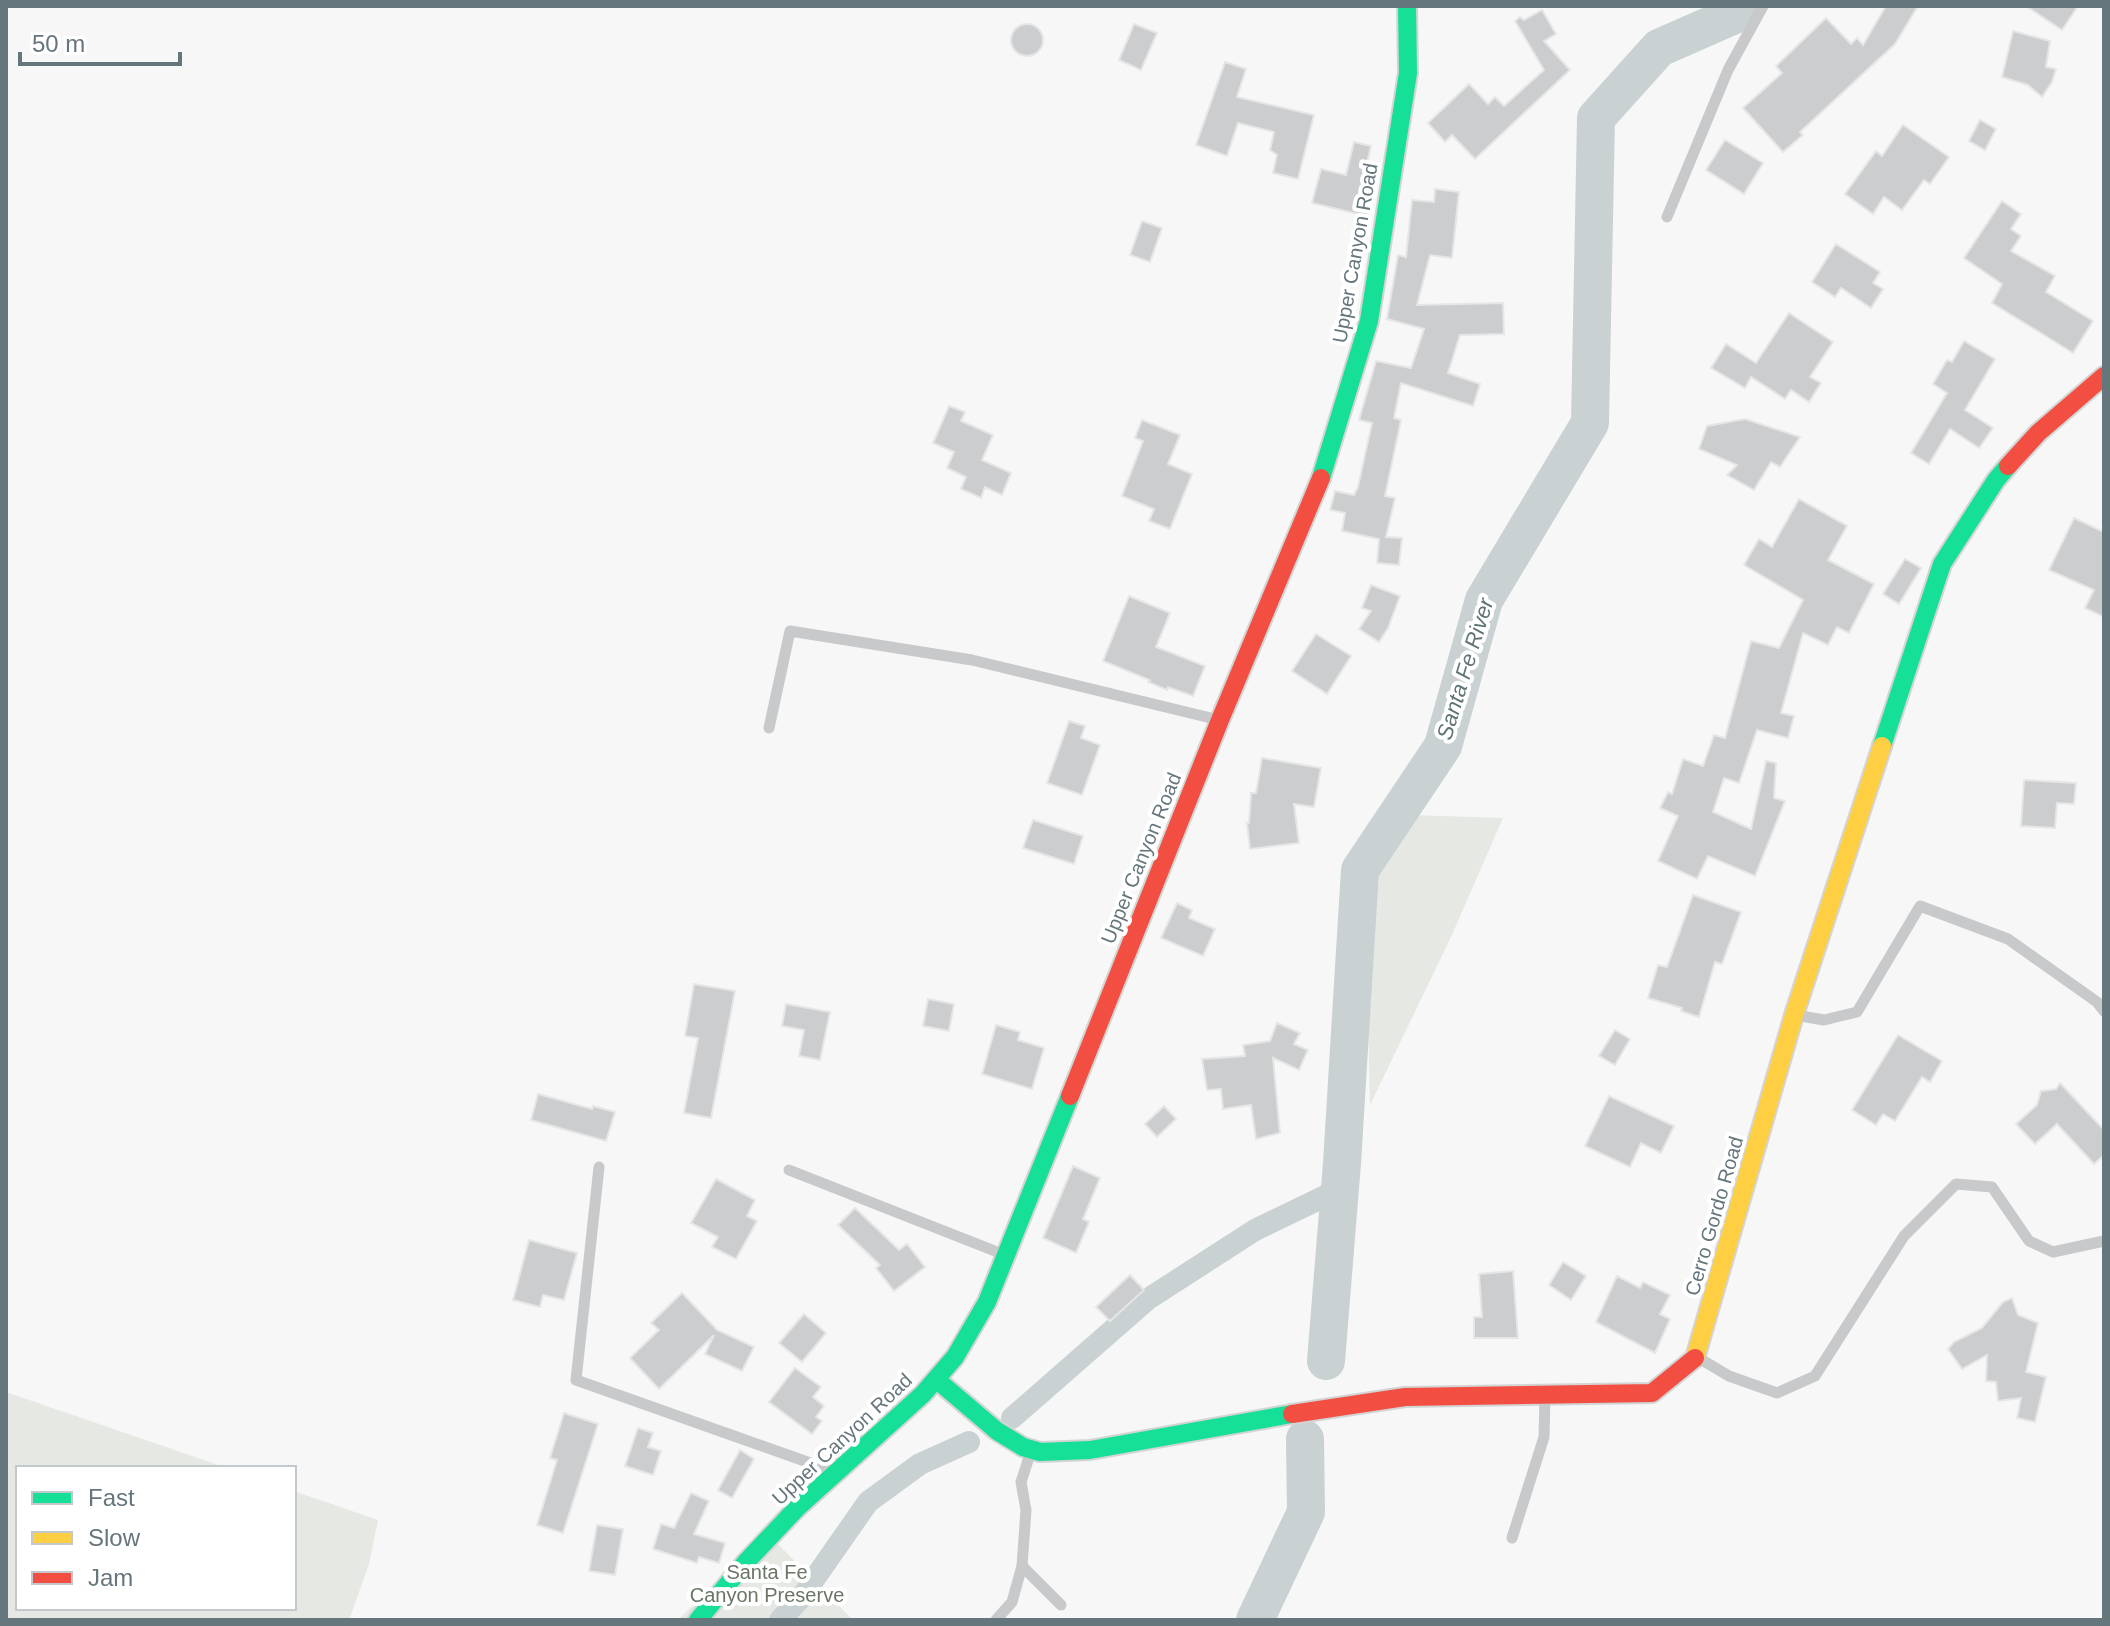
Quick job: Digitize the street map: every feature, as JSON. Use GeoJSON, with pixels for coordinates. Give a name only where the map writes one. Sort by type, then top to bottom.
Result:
{"type":"FeatureCollection","features":[{"type":"Feature","properties":{"kind":"street","name":"Upper Canyon Road"},"geometry":{"type":"LineString","coordinates":[[698,1620],[834,1472],[937,1380],[969,1336],[1006,1255],[1220,720],[1328,462],[1369,321],[1408,73],[1407,6]]}},
{"type":"Feature","properties":{"kind":"street","name":"Cerro Gordo Road"},"geometry":{"type":"LineString","coordinates":[[1697,1357],[1794,1015],[1942,564],[1996,480],[2038,433],[2104,376]]}},
{"type":"Feature","properties":{"kind":"street"},"geometry":{"type":"LineString","coordinates":[[937,1380],[1023,1447],[1090,1450],[1239,1422],[1405,1397],[1652,1393],[1697,1357]]}},
{"type":"Feature","properties":{"kind":"lane"},"geometry":{"type":"LineString","coordinates":[[1667,217],[1728,70],[1763,6]]}},
{"type":"Feature","properties":{"kind":"lane"},"geometry":{"type":"LineString","coordinates":[[769,728],[790,631],[972,660],[1220,720]]}},
{"type":"Feature","properties":{"kind":"lane"},"geometry":{"type":"LineString","coordinates":[[1794,1015],[1824,1020],[1857,1012],[1920,906],[2008,939],[2097,1002],[2104,1011]]}},
{"type":"Feature","properties":{"kind":"lane"},"geometry":{"type":"LineString","coordinates":[[599,1167],[576,1380],[834,1472]]}},
{"type":"Feature","properties":{"kind":"lane"},"geometry":{"type":"LineString","coordinates":[[789,1170],[1006,1255]]}},
{"type":"Feature","properties":{"kind":"lane"},"geometry":{"type":"LineString","coordinates":[[1697,1357],[1729,1376],[1777,1393],[1815,1376],[1904,1236],[1956,1184],[1992,1187],[2029,1241],[2053,1252],[2104,1241]]}},
{"type":"Feature","properties":{"kind":"lane"},"geometry":{"type":"LineString","coordinates":[[1512,1538],[1544,1437],[1545,1396]]}},
{"type":"Feature","properties":{"kind":"lane"},"geometry":{"type":"LineString","coordinates":[[996,1620],[1012,1602],[1022,1566],[1026,1510],[1021,1482],[1023,1447]]}},
{"type":"Feature","properties":{"kind":"lane"},"geometry":{"type":"LineString","coordinates":[[1022,1566],[1061,1605]]}},
{"type":"Feature","properties":{"kind":"green space"},"geometry":{"type":"Polygon","coordinates":[[[1411,815],[1503,818],[1451,937],[1370,1105],[1367,969],[1374,874],[1411,815]]]}},
{"type":"Feature","properties":{"kind":"green space"},"geometry":{"type":"Polygon","coordinates":[[[6,1392],[221,1466],[16,1466],[16,1610],[296,1610],[296,1492],[378,1520],[369,1564],[349,1620],[6,1620],[6,1392]]]}},
{"type":"Feature","properties":{"kind":"green space","name":"Santa Fe Canyon Preserve"},"geometry":{"type":"Polygon","coordinates":[[[767,1533],[853,1620],[679,1620],[680,1618],[767,1533]]]}},
{"type":"Feature","properties":{"kind":"building"},"geometry":{"type":"Polygon","coordinates":[[[1886,6],[1918,6],[1895,44],[1800,132],[1803,135],[1783,152],[1743,108],[1782,73],[1776,66],[1826,18],[1851,44],[1857,38],[1863,45],[1886,6]]]}},
{"type":"Feature","properties":{"kind":"building"},"geometry":{"type":"Polygon","coordinates":[[[2026,6],[2078,6],[2062,30],[2026,6]]]}},
{"type":"Feature","properties":{"kind":"building"},"geometry":{"type":"Polygon","coordinates":[[[1542,10],[1556,34],[1544,41],[1570,70],[1475,159],[1452,135],[1445,142],[1428,123],[1469,84],[1488,104],[1495,97],[1504,106],[1544,70],[1515,21],[1520,17],[1524,20],[1542,10]]]}},
{"type":"Feature","properties":{"kind":"building"},"geometry":{"type":"Polygon","coordinates":[[[1027,24],[1038,29],[1043,40],[1038,51],[1027,56],[1016,51],[1011,40],[1016,29],[1027,24]]]}},
{"type":"Feature","properties":{"kind":"building"},"geometry":{"type":"Polygon","coordinates":[[[1134,24],[1157,33],[1141,70],[1119,60],[1134,24]]]}},
{"type":"Feature","properties":{"kind":"building"},"geometry":{"type":"Polygon","coordinates":[[[2013,31],[2050,41],[2046,67],[2056,69],[2042,97],[2028,85],[2002,77],[2013,31]]]}},
{"type":"Feature","properties":{"kind":"building"},"geometry":{"type":"Polygon","coordinates":[[[1225,62],[1246,69],[1237,97],[1314,115],[1298,179],[1273,173],[1277,155],[1270,150],[1274,132],[1238,123],[1227,156],[1196,145],[1225,62]]]}},
{"type":"Feature","properties":{"kind":"building"},"geometry":{"type":"Polygon","coordinates":[[[1980,120],[1996,129],[1985,150],[1969,141],[1980,120]]]}},
{"type":"Feature","properties":{"kind":"building"},"geometry":{"type":"Polygon","coordinates":[[[1903,125],[1949,157],[1930,184],[1924,180],[1902,210],[1884,197],[1873,214],[1845,194],[1876,151],[1882,156],[1903,125]]]}},
{"type":"Feature","properties":{"kind":"building"},"geometry":{"type":"Polygon","coordinates":[[[1725,140],[1763,163],[1744,194],[1706,170],[1725,140]]]}},
{"type":"Feature","properties":{"kind":"building"},"geometry":{"type":"Polygon","coordinates":[[[1354,142],[1371,146],[1360,194],[1370,196],[1367,216],[1312,203],[1321,169],[1346,175],[1354,142]]]}},
{"type":"Feature","properties":{"kind":"building"},"geometry":{"type":"Polygon","coordinates":[[[1435,189],[1459,192],[1452,258],[1430,255],[1417,305],[1503,303],[1504,334],[1460,335],[1448,373],[1480,384],[1473,406],[1401,383],[1394,418],[1401,420],[1385,496],[1395,498],[1386,537],[1402,538],[1399,565],[1377,563],[1379,539],[1342,531],[1345,513],[1330,510],[1335,491],[1354,495],[1358,487],[1372,423],[1359,420],[1376,361],[1411,368],[1424,329],[1387,319],[1398,255],[1406,257],[1412,200],[1434,202],[1435,189]]]}},
{"type":"Feature","properties":{"kind":"building"},"geometry":{"type":"Polygon","coordinates":[[[2002,201],[2021,214],[2011,229],[2021,236],[2011,251],[2055,276],[2046,292],[2093,321],[2073,353],[1992,303],[2002,284],[1964,258],[2002,201]]]}},
{"type":"Feature","properties":{"kind":"building"},"geometry":{"type":"Polygon","coordinates":[[[1142,221],[1162,228],[1150,262],[1130,255],[1142,221]]]}},
{"type":"Feature","properties":{"kind":"building"},"geometry":{"type":"Polygon","coordinates":[[[1836,244],[1880,272],[1873,283],[1883,289],[1871,308],[1841,288],[1835,297],[1812,282],[1836,244]]]}},
{"type":"Feature","properties":{"kind":"building"},"geometry":{"type":"Polygon","coordinates":[[[1789,313],[1833,342],[1810,377],[1821,383],[1809,402],[1791,390],[1785,399],[1751,377],[1745,388],[1711,368],[1726,344],[1756,363],[1789,313]]]}},
{"type":"Feature","properties":{"kind":"building"},"geometry":{"type":"Polygon","coordinates":[[[1964,341],[1995,359],[1965,410],[1993,428],[1979,448],[1950,429],[1929,464],[1911,453],[1947,393],[1933,384],[1947,360],[1952,362],[1964,341]]]}},
{"type":"Feature","properties":{"kind":"building"},"geometry":{"type":"Polygon","coordinates":[[[949,406],[965,412],[961,421],[993,435],[982,460],[1011,473],[1002,495],[985,487],[981,498],[961,489],[966,477],[947,468],[954,452],[933,443],[949,406]]]}},
{"type":"Feature","properties":{"kind":"building"},"geometry":{"type":"Polygon","coordinates":[[[1745,419],[1800,437],[1780,467],[1771,462],[1754,490],[1727,475],[1737,465],[1699,449],[1707,426],[1745,419]]]}},
{"type":"Feature","properties":{"kind":"building"},"geometry":{"type":"Polygon","coordinates":[[[1142,420],[1180,435],[1168,464],[1192,474],[1170,529],[1149,521],[1154,509],[1122,496],[1143,441],[1135,438],[1142,420]]]}},
{"type":"Feature","properties":{"kind":"building"},"geometry":{"type":"Polygon","coordinates":[[[1799,499],[1847,526],[1828,560],[1874,584],[1849,633],[1837,627],[1828,645],[1803,633],[1781,713],[1794,716],[1788,738],[1757,730],[1739,783],[1724,778],[1713,812],[1751,829],[1766,761],[1776,763],[1774,798],[1785,801],[1755,876],[1708,856],[1697,879],[1658,861],[1678,816],[1660,808],[1668,792],[1672,794],[1683,759],[1703,766],[1714,735],[1725,738],[1751,641],[1779,648],[1803,600],[1744,565],[1759,539],[1772,547],[1799,499]]]}},
{"type":"Feature","properties":{"kind":"building"},"geometry":{"type":"Polygon","coordinates":[[[2074,518],[2104,532],[2104,617],[2085,608],[2094,590],[2049,570],[2074,518]]]}},
{"type":"Feature","properties":{"kind":"building"},"geometry":{"type":"Polygon","coordinates":[[[1905,559],[1921,568],[1899,604],[1883,594],[1905,559]]]}},
{"type":"Feature","properties":{"kind":"building"},"geometry":{"type":"Polygon","coordinates":[[[1371,585],[1400,596],[1379,642],[1359,629],[1371,611],[1362,608],[1371,585]]]}},
{"type":"Feature","properties":{"kind":"building"},"geometry":{"type":"Polygon","coordinates":[[[1129,596],[1170,613],[1156,647],[1205,666],[1193,696],[1168,687],[1167,690],[1103,661],[1129,596]]]}},
{"type":"Feature","properties":{"kind":"building"},"geometry":{"type":"Polygon","coordinates":[[[1316,634],[1351,656],[1327,694],[1292,671],[1316,634]]]}},
{"type":"Feature","properties":{"kind":"building"},"geometry":{"type":"Polygon","coordinates":[[[1069,721],[1085,726],[1081,738],[1100,745],[1082,795],[1047,783],[1069,721]]]}},
{"type":"Feature","properties":{"kind":"building"},"geometry":{"type":"Polygon","coordinates":[[[1262,758],[1321,768],[1314,807],[1294,804],[1299,843],[1250,849],[1247,823],[1251,793],[1256,793],[1262,758]]]}},
{"type":"Feature","properties":{"kind":"building"},"geometry":{"type":"Polygon","coordinates":[[[2024,780],[2076,783],[2074,804],[2057,803],[2055,828],[2021,826],[2024,780]]]}},
{"type":"Feature","properties":{"kind":"building"},"geometry":{"type":"Polygon","coordinates":[[[1033,820],[1083,836],[1074,864],[1023,848],[1033,820]]]}},
{"type":"Feature","properties":{"kind":"building"},"geometry":{"type":"Polygon","coordinates":[[[1693,895],[1741,912],[1722,964],[1715,962],[1699,1017],[1681,1011],[1682,1008],[1648,998],[1658,965],[1667,967],[1693,895]]]}},
{"type":"Feature","properties":{"kind":"building"},"geometry":{"type":"Polygon","coordinates":[[[1177,903],[1192,910],[1189,918],[1215,929],[1203,956],[1161,938],[1177,903]]]}},
{"type":"Feature","properties":{"kind":"building"},"geometry":{"type":"Polygon","coordinates":[[[694,984],[735,991],[711,1118],[684,1113],[698,1038],[685,1036],[694,984]]]}},
{"type":"Feature","properties":{"kind":"building"},"geometry":{"type":"Polygon","coordinates":[[[928,999],[954,1004],[949,1031],[923,1026],[928,999]]]}},
{"type":"Feature","properties":{"kind":"building"},"geometry":{"type":"Polygon","coordinates":[[[786,1004],[830,1012],[820,1060],[799,1056],[804,1030],[782,1026],[786,1004]]]}},
{"type":"Feature","properties":{"kind":"building"},"geometry":{"type":"Polygon","coordinates":[[[1277,1023],[1300,1033],[1294,1044],[1308,1050],[1299,1070],[1273,1058],[1280,1133],[1256,1139],[1251,1105],[1223,1109],[1221,1089],[1207,1090],[1202,1059],[1245,1056],[1243,1045],[1270,1041],[1277,1023]]]}},
{"type":"Feature","properties":{"kind":"building"},"geometry":{"type":"Polygon","coordinates":[[[996,1025],[1020,1032],[1018,1040],[1044,1048],[1032,1089],[982,1074],[996,1025]]]}},
{"type":"Feature","properties":{"kind":"building"},"geometry":{"type":"Polygon","coordinates":[[[1615,1030],[1630,1039],[1615,1065],[1599,1056],[1615,1030]]]}},
{"type":"Feature","properties":{"kind":"building"},"geometry":{"type":"Polygon","coordinates":[[[1898,1035],[1942,1061],[1930,1082],[1922,1077],[1895,1121],[1883,1114],[1876,1125],[1852,1110],[1898,1035]]]}},
{"type":"Feature","properties":{"kind":"building"},"geometry":{"type":"Polygon","coordinates":[[[2060,1083],[2104,1130],[2104,1155],[2094,1164],[2057,1124],[2035,1144],[2016,1124],[2037,1105],[2041,1091],[2056,1089],[2060,1083]]]}},
{"type":"Feature","properties":{"kind":"building"},"geometry":{"type":"Polygon","coordinates":[[[538,1094],[615,1112],[606,1141],[531,1120],[538,1094]]]}},
{"type":"Feature","properties":{"kind":"building"},"geometry":{"type":"Polygon","coordinates":[[[1609,1096],[1674,1126],[1661,1153],[1641,1143],[1630,1167],[1585,1146],[1609,1096]]]}},
{"type":"Feature","properties":{"kind":"building"},"geometry":{"type":"Polygon","coordinates":[[[1164,1106],[1176,1119],[1157,1137],[1145,1124],[1164,1106]]]}},
{"type":"Feature","properties":{"kind":"building"},"geometry":{"type":"Polygon","coordinates":[[[1073,1166],[1100,1178],[1083,1219],[1089,1222],[1076,1253],[1043,1238],[1073,1166]]]}},
{"type":"Feature","properties":{"kind":"building"},"geometry":{"type":"Polygon","coordinates":[[[716,1179],[755,1200],[747,1216],[757,1221],[736,1259],[712,1247],[718,1237],[691,1223],[716,1179]]]}},
{"type":"Feature","properties":{"kind":"building"},"geometry":{"type":"Polygon","coordinates":[[[855,1208],[899,1250],[907,1244],[925,1267],[894,1291],[876,1268],[880,1265],[838,1225],[855,1208]]]}},
{"type":"Feature","properties":{"kind":"building"},"geometry":{"type":"Polygon","coordinates":[[[529,1240],[577,1253],[564,1300],[543,1295],[540,1307],[513,1300],[529,1240]]]}},
{"type":"Feature","properties":{"kind":"building"},"geometry":{"type":"Polygon","coordinates":[[[1563,1262],[1586,1276],[1571,1300],[1549,1285],[1563,1262]]]}},
{"type":"Feature","properties":{"kind":"building"},"geometry":{"type":"Polygon","coordinates":[[[1513,1271],[1518,1338],[1474,1338],[1474,1317],[1482,1317],[1479,1274],[1513,1271]]]}},
{"type":"Feature","properties":{"kind":"building"},"geometry":{"type":"Polygon","coordinates":[[[1130,1275],[1144,1290],[1110,1321],[1096,1307],[1130,1275]]]}},
{"type":"Feature","properties":{"kind":"building"},"geometry":{"type":"Polygon","coordinates":[[[1617,1276],[1640,1288],[1643,1282],[1670,1295],[1660,1314],[1670,1319],[1655,1353],[1596,1322],[1617,1276]]]}},
{"type":"Feature","properties":{"kind":"building"},"geometry":{"type":"Polygon","coordinates":[[[682,1293],[717,1330],[754,1347],[742,1371],[705,1354],[714,1335],[659,1389],[630,1358],[659,1330],[651,1323],[682,1293]]]}},
{"type":"Feature","properties":{"kind":"building"},"geometry":{"type":"Polygon","coordinates":[[[2012,1298],[2018,1315],[2038,1323],[2026,1372],[2046,1377],[2035,1422],[2017,1418],[2021,1398],[1998,1401],[1996,1382],[1986,1381],[1987,1355],[1962,1369],[1948,1349],[1954,1342],[1982,1328],[2003,1302],[2012,1298]]]}},
{"type":"Feature","properties":{"kind":"building"},"geometry":{"type":"Polygon","coordinates":[[[804,1314],[826,1333],[802,1362],[779,1343],[804,1314]]]}},
{"type":"Feature","properties":{"kind":"building"},"geometry":{"type":"Polygon","coordinates":[[[795,1368],[821,1387],[813,1397],[824,1406],[816,1417],[822,1421],[812,1434],[769,1402],[795,1368]]]}},
{"type":"Feature","properties":{"kind":"building"},"geometry":{"type":"Polygon","coordinates":[[[564,1413],[598,1424],[563,1533],[537,1525],[557,1460],[550,1458],[564,1413]]]}},
{"type":"Feature","properties":{"kind":"building"},"geometry":{"type":"Polygon","coordinates":[[[638,1428],[653,1433],[648,1447],[661,1451],[653,1475],[625,1466],[638,1428]]]}},
{"type":"Feature","properties":{"kind":"building"},"geometry":{"type":"Polygon","coordinates":[[[740,1450],[754,1459],[732,1498],[718,1490],[740,1450]]]}},
{"type":"Feature","properties":{"kind":"building"},"geometry":{"type":"Polygon","coordinates":[[[691,1493],[709,1501],[694,1534],[725,1543],[719,1563],[699,1557],[697,1563],[653,1549],[661,1524],[674,1528],[691,1493]]]}},
{"type":"Feature","properties":{"kind":"building"},"geometry":{"type":"Polygon","coordinates":[[[597,1525],[623,1529],[615,1575],[589,1571],[597,1525]]]}},
{"type":"Feature","properties":{"kind":"waterway","name":"Santa Fe River"},"geometry":{"type":"LineString","coordinates":[[1326,1361],[1360,870],[1443,746],[1484,600],[1590,423],[1596,118],[1659,48],[1734,15],[1737,6]]}},
{"type":"Feature","properties":{"kind":"waterway"},"geometry":{"type":"LineString","coordinates":[[1012,1418],[1148,1299],[1255,1230],[1340,1189]]}},
{"type":"Feature","properties":{"kind":"waterway","name":"Santa Fe River"},"geometry":{"type":"LineString","coordinates":[[1255,1620],[1306,1512],[1305,1439]]}},
{"type":"Feature","properties":{"kind":"waterway"},"geometry":{"type":"LineString","coordinates":[[780,1620],[801,1598],[868,1502],[920,1464],[969,1442]]}},
{"type":"Feature","properties":{"kind":"traffic: fast"},"geometry":{"type":"LineString","coordinates":[[1321,478],[1369,321],[1408,73],[1407,6]]}},
{"type":"Feature","properties":{"kind":"traffic: fast"},"geometry":{"type":"LineString","coordinates":[[1882,746],[1942,564],[2008,466]]}},
{"type":"Feature","properties":{"kind":"traffic: fast"},"geometry":{"type":"LineString","coordinates":[[698,1620],[746,1562],[798,1507],[923,1394],[955,1357],[987,1302],[1070,1096]]}},
{"type":"Feature","properties":{"kind":"traffic: fast"},"geometry":{"type":"LineString","coordinates":[[937,1380],[997,1431],[1023,1447],[1040,1452],[1090,1450],[1292,1414]]}},
{"type":"Feature","properties":{"kind":"traffic: slow"},"geometry":{"type":"LineString","coordinates":[[1695,1358],[1794,1015],[1882,746]]}},
{"type":"Feature","properties":{"kind":"traffic: jam"},"geometry":{"type":"LineString","coordinates":[[2008,466],[2038,433],[2104,376]]}},
{"type":"Feature","properties":{"kind":"traffic: jam"},"geometry":{"type":"LineString","coordinates":[[1070,1096],[1220,720],[1321,478]]}},
{"type":"Feature","properties":{"kind":"traffic: jam"},"geometry":{"type":"LineString","coordinates":[[1292,1414],[1405,1397],[1652,1393],[1695,1358]]}}]}
